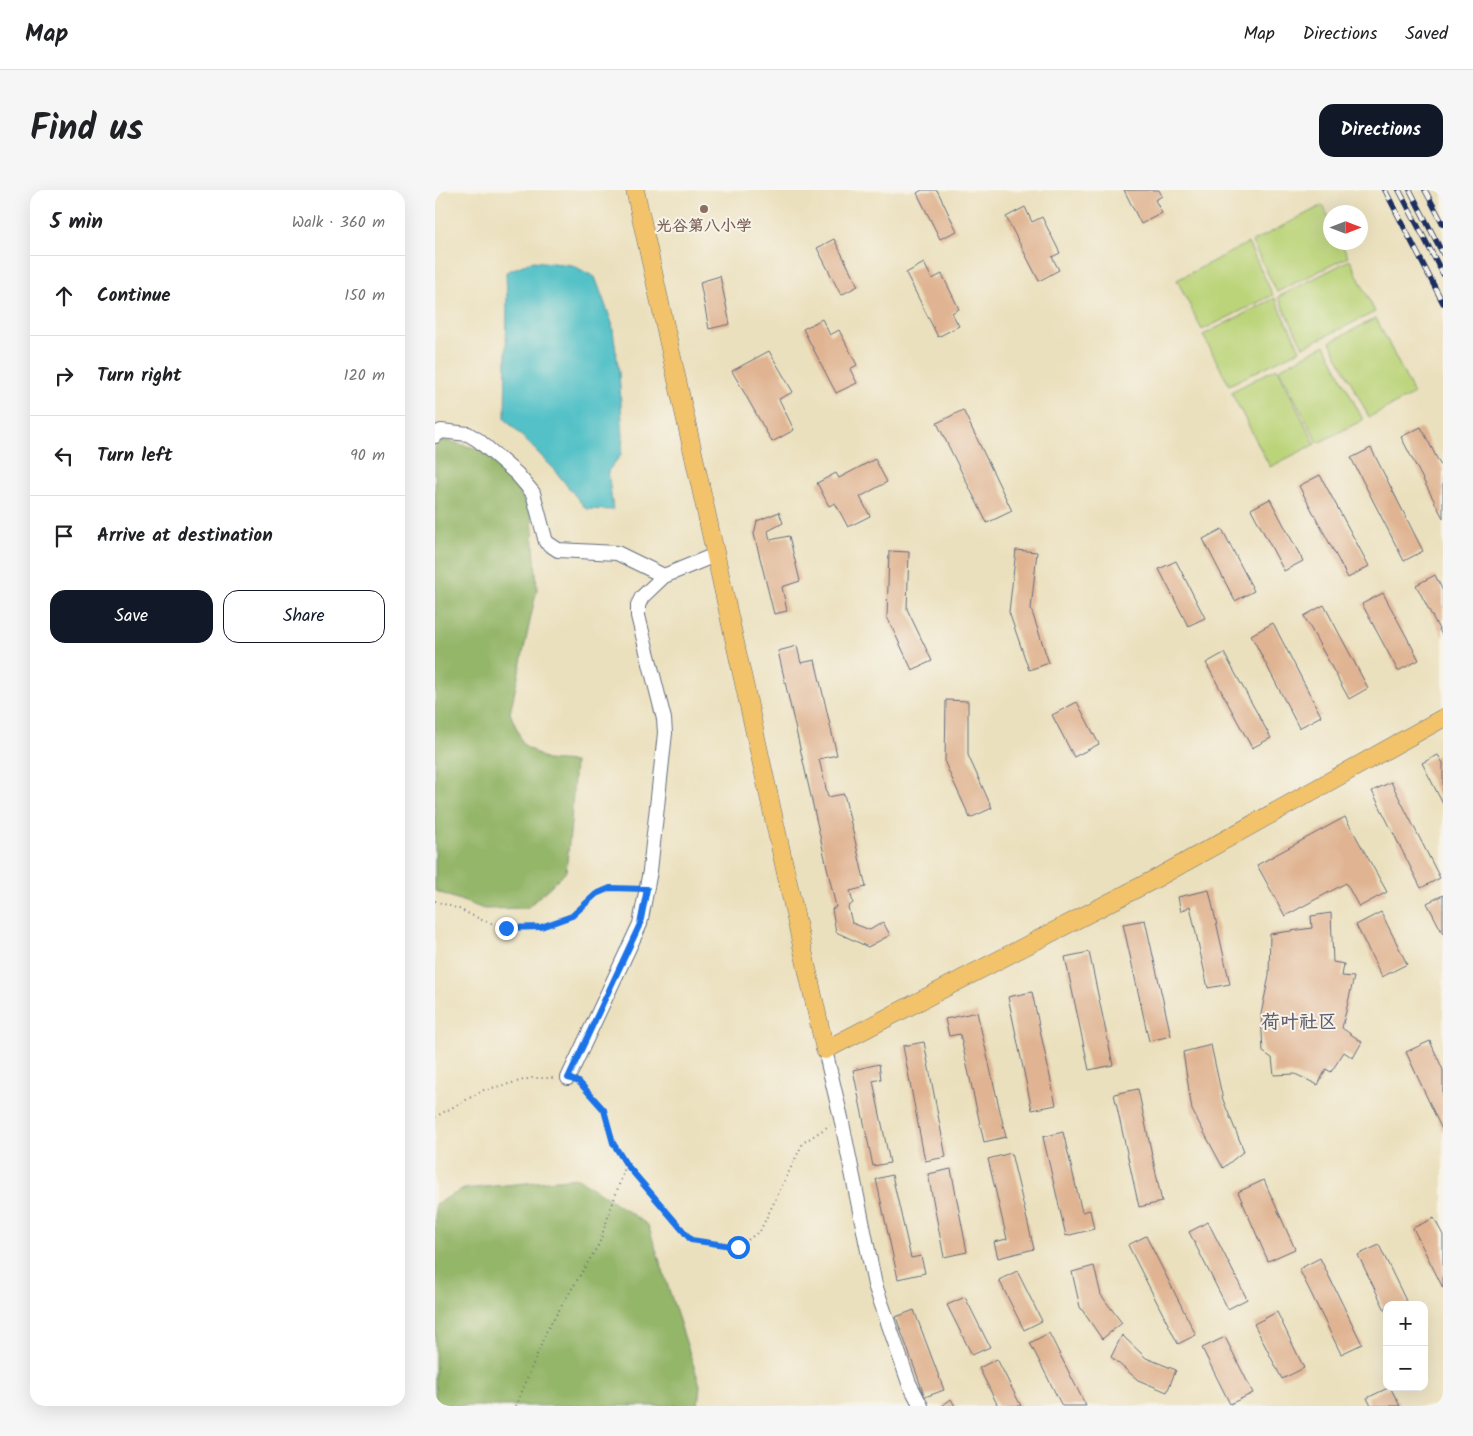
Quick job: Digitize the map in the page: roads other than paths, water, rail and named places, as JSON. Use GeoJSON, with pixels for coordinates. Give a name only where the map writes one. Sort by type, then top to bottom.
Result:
{"type":"FeatureCollection","features":[{"type":"Feature","properties":{"kind":"main road"},"geometry":{"type":"LineString","coordinates":[[635,190],[825,1050],[1155,879],[1443,718]]}},
{"type":"Feature","properties":{"kind":"street"},"geometry":{"type":"LineString","coordinates":[[435,436],[441,432],[468,434],[478,440],[517,474],[533,494],[546,542],[558,550],[617,553],[664,576]]}},
{"type":"Feature","properties":{"kind":"street"},"geometry":{"type":"LineString","coordinates":[[568,1078],[640,924],[647,889],[665,733],[664,719],[638,616],[638,605],[642,597],[664,576],[715,556]]}},
{"type":"Feature","properties":{"kind":"street"},"geometry":{"type":"LineString","coordinates":[[825,1050],[875,1285],[909,1383],[921,1406]]}},
{"type":"Feature","properties":{"kind":"water"},"geometry":{"type":"Polygon","coordinates":[[[533,261],[572,265],[595,277],[612,323],[619,373],[623,437],[621,455],[608,471],[613,510],[586,509],[552,467],[505,419],[506,272],[533,261]]]}},
{"type":"Feature","properties":{"kind":"railway"},"geometry":{"type":"LineString","coordinates":[[1385,190],[1443,303]]}},
{"type":"Feature","properties":{"kind":"railway"},"geometry":{"type":"LineString","coordinates":[[1399,190],[1443,274]]}},
{"type":"Feature","properties":{"kind":"railway"},"geometry":{"type":"LineString","coordinates":[[1410,190],[1443,254]]}},
{"type":"Feature","properties":{"kind":"railway"},"geometry":{"type":"LineString","coordinates":[[1425,190],[1443,224]]}},
{"type":"Feature","properties":{"kind":"place","name":"光谷第八小学"},"geometry":{"type":"Point","coordinates":[704,209]}},
{"type":"Feature","properties":{"kind":"district","name":"荷叶社区"},"geometry":{"type":"Point","coordinates":[1299,1023]}}]}
